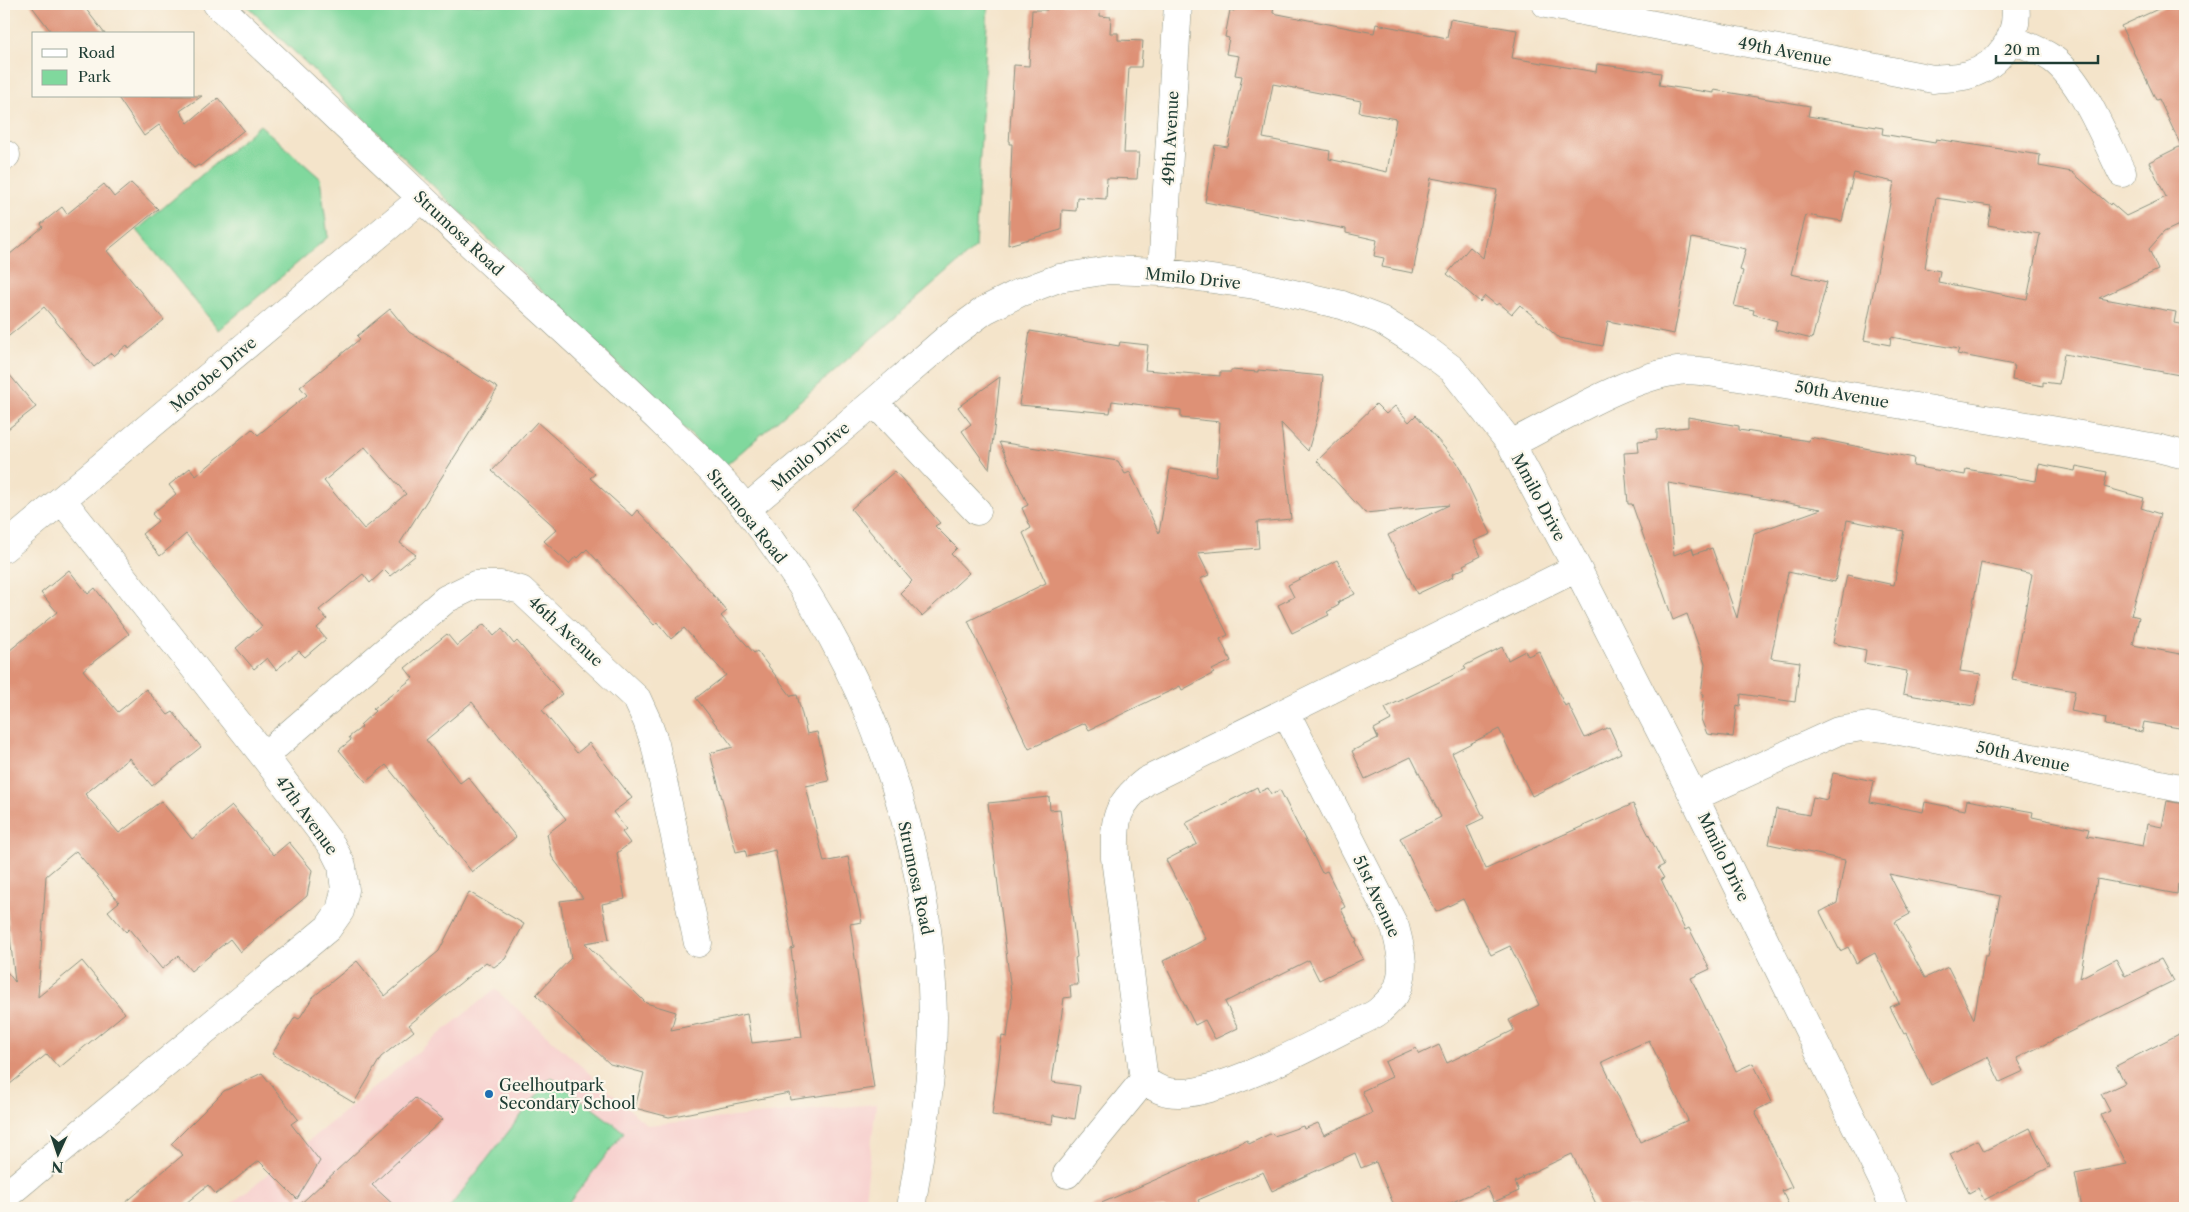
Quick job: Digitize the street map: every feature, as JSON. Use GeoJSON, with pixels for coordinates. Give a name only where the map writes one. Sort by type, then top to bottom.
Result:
{"type":"FeatureCollection","features":[{"type":"Feature","properties":{"kind":"street","name":"Strumosa Road"},"geometry":{"type":"LineString","coordinates":[[217,4],[421,198],[706,464],[746,509],[781,555],[829,630],[861,695],[889,766],[922,894],[930,949],[933,1020],[929,1086],[911,1208]]}},
{"type":"Feature","properties":{"kind":"street","name":"49th Avenue"},"geometry":{"type":"LineString","coordinates":[[1162,272],[1178,4]]}},
{"type":"Feature","properties":{"kind":"street","name":"49th Avenue"},"geometry":{"type":"LineString","coordinates":[[1546,4],[1933,80],[1968,74],[1994,62],[2011,39],[2017,18],[2015,4]]}},
{"type":"Feature","properties":{"kind":"street"},"geometry":{"type":"LineString","coordinates":[[2011,39],[2044,53],[2066,72],[2080,91],[2122,173]]}},
{"type":"Feature","properties":{"kind":"street","name":"Morobe Drive"},"geometry":{"type":"LineString","coordinates":[[4,548],[421,198]]}},
{"type":"Feature","properties":{"kind":"street","name":"Mmilo Drive"},"geometry":{"type":"LineString","coordinates":[[746,509],[951,335],[985,310],[1019,293],[1059,278],[1108,270],[1162,272],[1255,285],[1342,305],[1381,320],[1416,342],[1452,369],[1511,444],[1577,568],[1694,797],[1894,1208]]}},
{"type":"Feature","properties":{"kind":"street","name":"50th Avenue"},"geometry":{"type":"LineString","coordinates":[[1511,444],[1617,390],[1655,375],[1679,370],[1728,375],[2157,448],[2185,455]]}},
{"type":"Feature","properties":{"kind":"street"},"geometry":{"type":"LineString","coordinates":[[874,402],[977,511]]}},
{"type":"Feature","properties":{"kind":"street","name":"47th Avenue"},"geometry":{"type":"LineString","coordinates":[[4,1197],[328,928],[340,911],[346,890],[342,866],[332,846],[264,756],[62,500]]}},
{"type":"Feature","properties":{"kind":"street"},"geometry":{"type":"LineString","coordinates":[[1067,1174],[1144,1080],[1115,858],[1114,838],[1117,818],[1121,806],[1129,794],[1146,782],[1577,568]]}},
{"type":"Feature","properties":{"kind":"street","name":"46th Avenue"},"geometry":{"type":"LineString","coordinates":[[264,756],[446,599],[475,585],[501,585],[521,590],[637,699],[648,721],[655,744],[698,943]]}},
{"type":"Feature","properties":{"kind":"street","name":"51st Avenue"},"geometry":{"type":"LineString","coordinates":[[1144,1080],[1159,1090],[1179,1094],[1226,1083],[1378,1012],[1394,994],[1400,981],[1402,950],[1395,927],[1286,713]]}},
{"type":"Feature","properties":{"kind":"street","name":"50th Avenue"},"geometry":{"type":"LineString","coordinates":[[1694,797],[1838,731],[1868,726],[2185,789]]}},
{"type":"Feature","properties":{"kind":"shaded area","name":"Geelhoutpark Secondary School"},"geometry":{"type":"Polygon","coordinates":[[[495,989],[647,1125],[876,1104],[864,1208],[226,1208],[495,989]]]}},
{"type":"Feature","properties":{"kind":"green space"},"geometry":{"type":"Polygon","coordinates":[[[245,4],[988,4],[975,248],[724,467],[245,4]]]}},
{"type":"Feature","properties":{"kind":"green space"},"geometry":{"type":"Polygon","coordinates":[[[260,125],[320,178],[328,237],[219,330],[137,230],[260,125]]]}},
{"type":"Feature","properties":{"kind":"green space"},"geometry":{"type":"Polygon","coordinates":[[[551,1077],[624,1132],[565,1208],[449,1208],[551,1077]]]}},
{"type":"Feature","properties":{"kind":"building"},"geometry":{"type":"Polygon","coordinates":[[[30,4],[82,4],[103,32],[51,32],[30,4]]]}},
{"type":"Feature","properties":{"kind":"building"},"geometry":{"type":"Polygon","coordinates":[[[1048,4],[1101,4],[1100,16],[1111,17],[1110,33],[1118,33],[1118,40],[1143,41],[1141,67],[1129,67],[1124,153],[1139,153],[1137,179],[1107,178],[1106,199],[1077,197],[1076,211],[1062,210],[1061,230],[1008,245],[1012,144],[1009,144],[1014,65],[1029,66],[1032,10],[1047,10],[1048,4]]]}},
{"type":"Feature","properties":{"kind":"building"},"geometry":{"type":"Polygon","coordinates":[[[1235,4],[1274,4],[1273,13],[1374,33],[1376,24],[1447,38],[1450,19],[1517,30],[1512,58],[1596,72],[1597,64],[1661,73],[1659,85],[1714,93],[1714,90],[1810,106],[1808,116],[1883,128],[1882,134],[1935,143],[1936,139],[2040,155],[2039,166],[2072,172],[2110,205],[2111,203],[2126,216],[2166,197],[2149,162],[2181,146],[2159,99],[2156,100],[2121,26],[2169,4],[2185,4],[2185,237],[2179,225],[2164,232],[2149,249],[2158,270],[2099,298],[2176,312],[2174,323],[2185,325],[2185,376],[2064,354],[2059,384],[2043,382],[2043,386],[2012,380],[2014,365],[1957,354],[1959,349],[1891,337],[1890,345],[1864,340],[1894,182],[1854,173],[1842,221],[1806,215],[1791,274],[1827,282],[1812,339],[1775,330],[1777,321],[1753,314],[1754,310],[1734,306],[1743,271],[1740,270],[1746,249],[1692,238],[1674,334],[1608,321],[1603,346],[1559,338],[1520,305],[1512,314],[1499,303],[1496,305],[1485,296],[1480,302],[1447,274],[1470,247],[1483,258],[1497,190],[1431,178],[1413,273],[1382,267],[1384,258],[1374,256],[1377,240],[1346,233],[1346,229],[1205,202],[1215,145],[1228,147],[1242,76],[1235,75],[1239,56],[1226,54],[1229,38],[1225,37],[1230,10],[1234,11],[1235,4]],[[1273,84],[1263,138],[1330,151],[1329,159],[1387,172],[1396,119],[1359,112],[1361,101],[1273,84]],[[1936,198],[1925,268],[1940,271],[1938,282],[2027,299],[2040,234],[1988,225],[1991,206],[1936,198]]]}},
{"type":"Feature","properties":{"kind":"building"},"geometry":{"type":"Polygon","coordinates":[[[195,96],[202,96],[180,111],[188,123],[218,98],[244,130],[200,166],[198,165],[194,168],[159,125],[144,136],[118,98],[195,98],[195,96]]]}},
{"type":"Feature","properties":{"kind":"building"},"geometry":{"type":"Polygon","coordinates":[[[131,183],[158,209],[107,251],[164,320],[129,349],[127,345],[114,356],[111,353],[94,367],[44,307],[4,340],[4,259],[43,227],[41,224],[62,207],[67,214],[104,184],[114,197],[131,183]]]}},
{"type":"Feature","properties":{"kind":"building"},"geometry":{"type":"Polygon","coordinates":[[[390,309],[409,332],[498,388],[400,543],[416,555],[390,576],[384,570],[370,583],[363,574],[319,610],[327,619],[317,628],[326,639],[305,657],[299,651],[276,670],[267,658],[254,669],[236,648],[262,626],[186,534],[160,556],[142,534],[158,521],[152,514],[176,494],[169,485],[190,468],[196,476],[252,429],[258,435],[307,395],[300,387],[360,339],[357,336],[390,309]],[[365,447],[324,481],[364,529],[406,494],[365,447]]]}},
{"type":"Feature","properties":{"kind":"building"},"geometry":{"type":"Polygon","coordinates":[[[1030,331],[1119,346],[1120,342],[1148,345],[1145,370],[1220,376],[1220,372],[1231,372],[1231,370],[1258,372],[1258,370],[1323,376],[1320,409],[1308,451],[1281,423],[1291,519],[1257,522],[1259,548],[1198,553],[1209,575],[1200,579],[1228,635],[1220,639],[1231,661],[1212,670],[1214,673],[1182,690],[1180,686],[1089,730],[1085,723],[1029,749],[968,621],[1046,583],[1023,533],[1031,528],[1022,508],[1028,505],[999,442],[1118,461],[1125,474],[1130,472],[1159,533],[1170,469],[1216,476],[1220,422],[1181,418],[1181,410],[1112,401],[1110,413],[1019,405],[1030,331]]]}},
{"type":"Feature","properties":{"kind":"building"},"geometry":{"type":"Polygon","coordinates":[[[4,368],[36,407],[4,432],[4,368]]]}},
{"type":"Feature","properties":{"kind":"building"},"geometry":{"type":"Polygon","coordinates":[[[1000,377],[989,469],[962,431],[971,424],[958,407],[1000,377]]]}},
{"type":"Feature","properties":{"kind":"building"},"geometry":{"type":"Polygon","coordinates":[[[1376,404],[1386,414],[1395,406],[1409,422],[1416,415],[1457,462],[1491,534],[1474,541],[1481,556],[1463,565],[1465,568],[1452,574],[1453,577],[1417,594],[1388,535],[1449,505],[1365,513],[1317,461],[1376,404]]]}},
{"type":"Feature","properties":{"kind":"building"},"geometry":{"type":"Polygon","coordinates":[[[1688,417],[1739,426],[1739,430],[1809,441],[1810,437],[1914,458],[1913,466],[1965,475],[1966,469],[2036,481],[2039,464],[2075,471],[2076,466],[2107,472],[2104,487],[2144,498],[2141,508],[2160,514],[2131,615],[2139,617],[2133,645],[2185,655],[2185,729],[2144,722],[2142,732],[2105,725],[2106,718],[2071,711],[2075,691],[2012,680],[2032,574],[1981,563],[1960,671],[1981,674],[1974,706],[1903,694],[1907,671],[1864,663],[1866,650],[1833,643],[1847,575],[1894,585],[1904,531],[1847,520],[1835,582],[1788,572],[1771,658],[1800,662],[1795,702],[1741,694],[1740,706],[1737,705],[1733,737],[1707,734],[1701,719],[1704,694],[1701,693],[1705,664],[1687,614],[1673,620],[1632,504],[1628,504],[1624,453],[1639,452],[1638,441],[1657,439],[1657,430],[1688,427],[1688,417]],[[1668,483],[1674,555],[1692,548],[1694,554],[1712,548],[1737,618],[1754,533],[1821,509],[1668,483]]]}},
{"type":"Feature","properties":{"kind":"building"},"geometry":{"type":"Polygon","coordinates":[[[537,422],[595,474],[590,478],[632,516],[637,510],[658,532],[727,611],[721,616],[754,653],[757,651],[791,696],[797,695],[807,734],[817,732],[829,781],[806,786],[824,862],[848,857],[862,922],[850,924],[874,1088],[790,1100],[789,1093],[669,1117],[635,1108],[644,1073],[610,1064],[536,995],[571,958],[560,901],[583,898],[552,857],[547,834],[566,819],[472,702],[426,740],[460,783],[468,777],[516,837],[472,872],[386,765],[366,782],[339,750],[351,740],[349,737],[362,727],[360,725],[375,711],[373,709],[413,678],[405,668],[447,634],[457,646],[484,624],[494,636],[502,629],[514,644],[517,641],[562,694],[542,710],[577,753],[589,743],[632,798],[613,812],[626,829],[622,832],[630,843],[617,853],[625,899],[602,904],[609,939],[585,943],[646,1003],[676,1012],[671,1030],[747,1014],[752,1043],[802,1037],[791,949],[794,948],[775,850],[747,857],[745,850],[736,852],[710,753],[733,747],[696,698],[726,675],[684,628],[671,639],[657,622],[654,625],[587,549],[578,558],[576,556],[569,564],[544,541],[557,529],[492,471],[537,422]]]}},
{"type":"Feature","properties":{"kind":"building"},"geometry":{"type":"Polygon","coordinates":[[[895,471],[940,523],[935,526],[957,548],[951,554],[969,573],[922,616],[900,593],[912,581],[851,509],[895,471]]]}},
{"type":"Feature","properties":{"kind":"building"},"geometry":{"type":"Polygon","coordinates":[[[1337,560],[1355,594],[1338,602],[1339,605],[1327,612],[1329,615],[1292,633],[1278,605],[1294,597],[1288,585],[1337,560]]]}},
{"type":"Feature","properties":{"kind":"building"},"geometry":{"type":"Polygon","coordinates":[[[69,570],[88,594],[95,588],[129,634],[83,670],[118,712],[146,689],[168,715],[173,712],[201,747],[152,786],[129,758],[85,794],[119,833],[161,801],[192,839],[232,806],[274,855],[289,842],[312,870],[307,896],[240,952],[230,939],[191,971],[178,956],[162,969],[129,929],[126,932],[108,911],[119,902],[76,851],[46,876],[38,997],[82,961],[125,1013],[59,1068],[47,1054],[4,1089],[4,968],[15,982],[4,882],[4,655],[57,612],[41,593],[69,570]]]}},
{"type":"Feature","properties":{"kind":"building"},"geometry":{"type":"Polygon","coordinates":[[[1502,647],[1508,660],[1525,651],[1528,656],[1539,651],[1565,706],[1568,704],[1585,738],[1609,727],[1621,753],[1532,796],[1499,729],[1452,753],[1484,818],[1467,826],[1486,869],[1633,804],[1664,865],[1658,868],[1664,878],[1661,879],[1685,930],[1689,928],[1710,969],[1691,978],[1736,1071],[1753,1063],[1772,1102],[1755,1111],[1792,1187],[1782,1191],[1790,1208],[1598,1208],[1572,1154],[1522,1177],[1515,1182],[1519,1191],[1494,1202],[1487,1187],[1439,1208],[1395,1208],[1376,1162],[1361,1168],[1355,1153],[1272,1191],[1263,1172],[1198,1200],[1202,1208],[1090,1208],[1247,1140],[1249,1144],[1272,1133],[1274,1136],[1303,1126],[1304,1129],[1318,1123],[1324,1135],[1372,1113],[1362,1091],[1392,1077],[1385,1062],[1416,1048],[1420,1054],[1439,1045],[1447,1063],[1514,1030],[1509,1020],[1539,1005],[1510,946],[1491,955],[1463,899],[1436,912],[1400,838],[1441,817],[1411,757],[1365,779],[1352,751],[1378,738],[1374,729],[1391,720],[1385,708],[1466,669],[1464,666],[1502,647]],[[1649,1040],[1602,1062],[1640,1142],[1688,1120],[1649,1040]]]}},
{"type":"Feature","properties":{"kind":"building"},"geometry":{"type":"Polygon","coordinates":[[[1833,773],[1874,781],[1870,802],[1923,812],[1925,802],[1965,810],[1967,800],[2033,812],[2032,817],[2089,829],[2087,836],[2143,846],[2147,824],[2162,827],[2167,801],[2185,804],[2185,886],[2178,884],[2177,894],[2097,879],[2080,978],[2116,959],[2125,976],[2161,959],[2173,981],[2017,1058],[2024,1071],[2000,1082],[1988,1057],[1931,1085],[1906,1033],[1904,1034],[1890,1007],[1899,1003],[1875,953],[1856,963],[1848,947],[1840,951],[1820,912],[1837,903],[1845,860],[1769,844],[1776,809],[1809,815],[1813,797],[1827,800],[1833,773]],[[1889,874],[1910,914],[1895,922],[1925,978],[1948,967],[1974,1019],[1985,956],[1988,956],[2000,896],[1889,874]]]}},
{"type":"Feature","properties":{"kind":"building"},"geometry":{"type":"Polygon","coordinates":[[[1257,787],[1259,792],[1268,788],[1271,794],[1280,790],[1322,873],[1327,871],[1345,907],[1341,909],[1357,941],[1355,942],[1363,959],[1319,980],[1309,960],[1225,1002],[1238,1028],[1215,1039],[1205,1020],[1195,1025],[1163,961],[1206,939],[1166,860],[1197,844],[1186,823],[1257,787]]]}},
{"type":"Feature","properties":{"kind":"building"},"geometry":{"type":"Polygon","coordinates":[[[1049,797],[1050,810],[1060,809],[1077,957],[1075,958],[1078,985],[1070,985],[1071,997],[1064,998],[1052,1082],[1080,1086],[1075,1119],[1053,1115],[1052,1124],[992,1115],[1002,1036],[1007,1037],[1012,1000],[988,803],[1049,797]]]}},
{"type":"Feature","properties":{"kind":"building"},"geometry":{"type":"Polygon","coordinates":[[[469,892],[524,924],[505,959],[494,967],[486,962],[409,1025],[414,1031],[381,1057],[354,1103],[272,1054],[295,1017],[299,1019],[313,997],[357,961],[385,996],[439,951],[469,892]]]}},
{"type":"Feature","properties":{"kind":"building"},"geometry":{"type":"Polygon","coordinates":[[[2185,1031],[2185,1208],[2082,1208],[2075,1174],[2127,1164],[2101,1115],[2110,1111],[2101,1094],[2125,1083],[2116,1066],[2185,1031]]]}},
{"type":"Feature","properties":{"kind":"building"},"geometry":{"type":"Polygon","coordinates":[[[262,1073],[298,1119],[291,1124],[320,1161],[297,1199],[259,1161],[216,1194],[208,1185],[180,1208],[119,1208],[183,1155],[171,1144],[224,1091],[262,1073]]]}},
{"type":"Feature","properties":{"kind":"building"},"geometry":{"type":"Polygon","coordinates":[[[415,1098],[443,1119],[372,1185],[397,1208],[296,1208],[415,1098]]]}},
{"type":"Feature","properties":{"kind":"building"},"geometry":{"type":"Polygon","coordinates":[[[2030,1128],[2050,1167],[1984,1200],[1978,1188],[1969,1193],[1950,1154],[1978,1140],[1984,1151],[2030,1128]]]}},
{"type":"Feature","properties":{"kind":"place","name":"Geelhoutpark Secondary School"},"geometry":{"type":"Point","coordinates":[489,1094]}}]}
